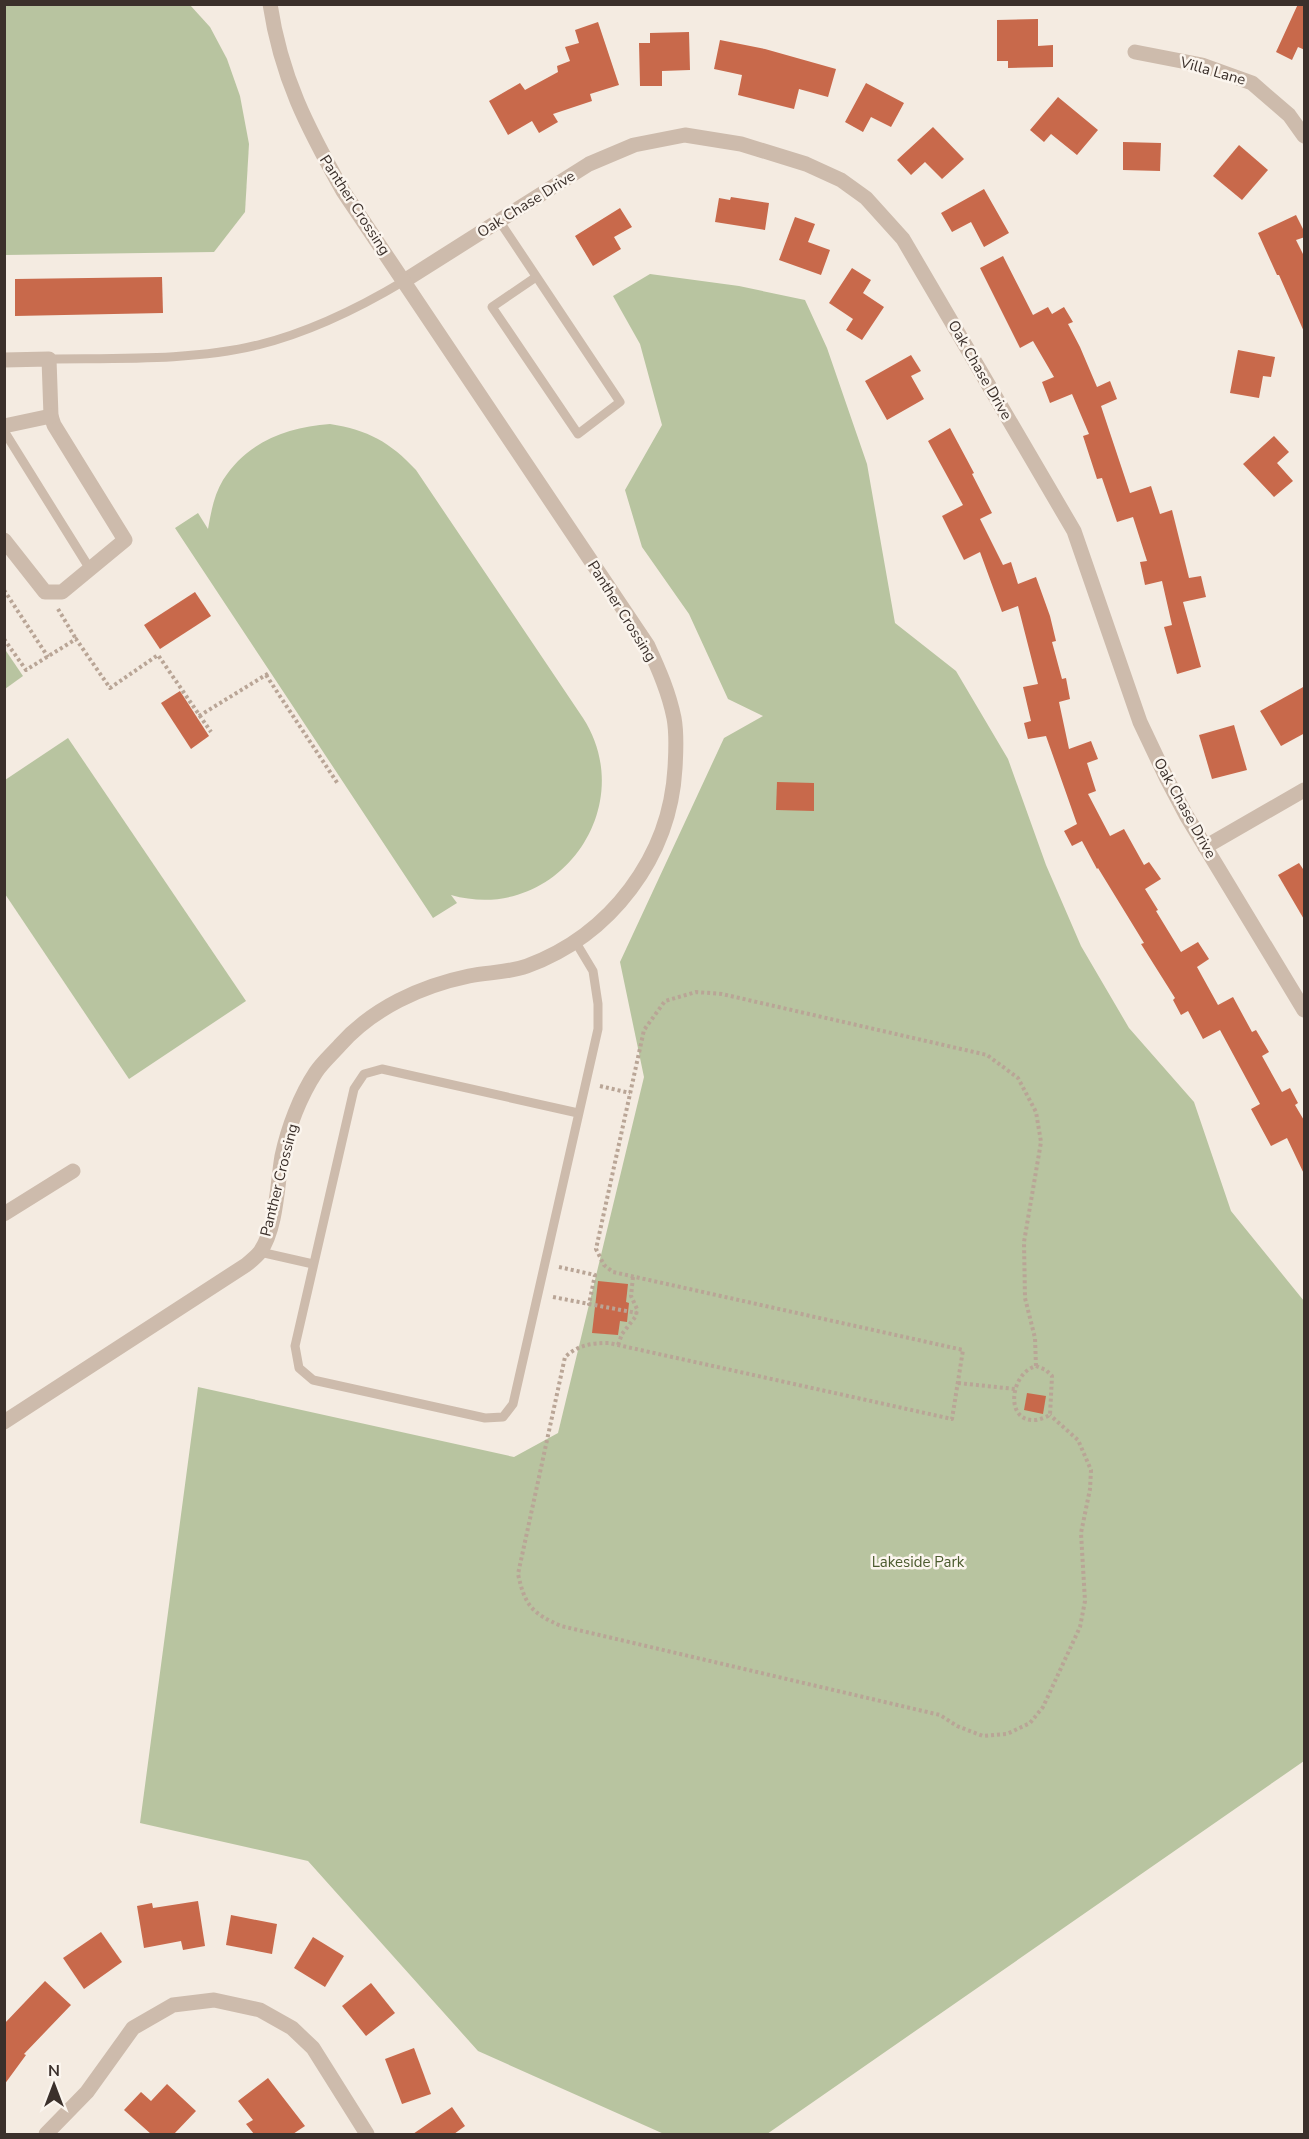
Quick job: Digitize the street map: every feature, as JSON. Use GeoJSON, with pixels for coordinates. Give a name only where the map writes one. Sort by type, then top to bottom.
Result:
{"type":"FeatureCollection","features":[{"type":"Feature","properties":{"kind":"street","name":"Panther Crossing"},"geometry":{"type":"LineString","coordinates":[[4,1422],[232,1275],[260,1252],[274,1214],[282,1155],[292,1122],[316,1072],[343,1042],[371,1017],[403,997],[471,975],[501,973],[527,966],[575,941],[599,925],[620,904],[654,854],[666,825],[674,792],[675,720],[664,681],[648,646],[343,191],[313,137],[284,69],[270,4]]}},
{"type":"Feature","properties":{"kind":"street","name":"Villa Lane"},"geometry":{"type":"LineString","coordinates":[[1135,52],[1202,65],[1252,83],[1289,115],[1305,136]]}},
{"type":"Feature","properties":{"kind":"street","name":"Oak Chase Drive"},"geometry":{"type":"LineString","coordinates":[[404,280],[500,222],[589,164],[634,144],[685,135],[741,144],[806,164],[840,180],[866,198],[903,240],[1074,531],[1140,722],[1176,797],[1305,1010]]}},
{"type":"Feature","properties":{"kind":"street"},"geometry":{"type":"LineString","coordinates":[[4,360],[49,360],[51,416],[54,425],[124,540],[62,592],[45,592],[4,540]]}},
{"type":"Feature","properties":{"kind":"street"},"geometry":{"type":"LineString","coordinates":[[4,426],[51,416]]}},
{"type":"Feature","properties":{"kind":"street"},"geometry":{"type":"LineString","coordinates":[[1205,847],[1305,790]]}},
{"type":"Feature","properties":{"kind":"street"},"geometry":{"type":"LineString","coordinates":[[4,1214],[73,1171]]}},
{"type":"Feature","properties":{"kind":"street"},"geometry":{"type":"LineString","coordinates":[[46,2134],[87,2092],[133,2028],[173,2005],[214,2000],[260,2010],[292,2028],[313,2048],[367,2134]]}},
{"type":"Feature","properties":{"kind":"lane"},"geometry":{"type":"LineString","coordinates":[[500,222],[620,402],[578,434],[492,307],[536,277]]}},
{"type":"Feature","properties":{"kind":"lane"},"geometry":{"type":"LineString","coordinates":[[49,360],[199,354],[258,345],[309,328],[364,304],[404,280]]}},
{"type":"Feature","properties":{"kind":"lane"},"geometry":{"type":"LineString","coordinates":[[4,431],[90,569]]}},
{"type":"Feature","properties":{"kind":"lane"},"geometry":{"type":"LineString","coordinates":[[575,941],[593,971],[598,1004],[598,1029],[513,1404],[502,1417],[485,1418],[313,1380],[299,1368],[295,1346],[313,1264],[354,1089],[364,1074],[382,1068],[578,1113]]}},
{"type":"Feature","properties":{"kind":"lane"},"geometry":{"type":"LineString","coordinates":[[260,1252],[313,1264]]}},
{"type":"Feature","properties":{"kind":"path"},"geometry":{"type":"LineString","coordinates":[[4,590],[48,657]]}},
{"type":"Feature","properties":{"kind":"path"},"geometry":{"type":"LineString","coordinates":[[47,592],[110,688],[158,655],[211,732]]}},
{"type":"Feature","properties":{"kind":"path"},"geometry":{"type":"LineString","coordinates":[[4,639],[26,670],[76,639]]}},
{"type":"Feature","properties":{"kind":"path"},"geometry":{"type":"LineString","coordinates":[[200,716],[268,674],[338,784]]}},
{"type":"Feature","properties":{"kind":"path"},"geometry":{"type":"LineString","coordinates":[[1036,1366],[1035,1338],[1025,1298],[1024,1242],[1041,1142],[1036,1112],[1018,1078],[987,1055],[722,994],[696,992],[665,1001],[644,1030],[596,1248],[604,1264],[613,1272],[633,1277],[963,1350],[952,1419],[618,1345],[590,1343],[573,1350],[565,1357],[518,1574],[522,1594],[537,1615],[561,1626],[940,1715],[957,1726],[983,1736],[1006,1734],[1030,1723],[1043,1707],[1080,1627],[1085,1601],[1081,1533],[1090,1489],[1091,1470],[1078,1440],[1050,1415]]}},
{"type":"Feature","properties":{"kind":"path"},"geometry":{"type":"LineString","coordinates":[[600,1086],[630,1093]]}},
{"type":"Feature","properties":{"kind":"path"},"geometry":{"type":"LineString","coordinates":[[560,1268],[595,1275],[588,1304]]}},
{"type":"Feature","properties":{"kind":"path"},"geometry":{"type":"LineString","coordinates":[[618,1345],[620,1338],[637,1313],[632,1296],[633,1277]]}},
{"type":"Feature","properties":{"kind":"path"},"geometry":{"type":"LineString","coordinates":[[552,1297],[637,1313]]}},
{"type":"Feature","properties":{"kind":"path"},"geometry":{"type":"LineString","coordinates":[[1036,1366],[1046,1370],[1052,1376],[1050,1415],[1035,1420],[1026,1419],[1018,1413],[1015,1404],[1015,1389],[1022,1374],[1029,1368],[1036,1366]]}},
{"type":"Feature","properties":{"kind":"path"},"geometry":{"type":"LineString","coordinates":[[958,1383],[1015,1389]]}},
{"type":"Feature","properties":{"kind":"green space"},"geometry":{"type":"Polygon","coordinates":[[[4,5],[190,5],[210,27],[227,59],[240,96],[249,144],[245,212],[214,252],[5,255],[4,5]]]}},
{"type":"Feature","properties":{"kind":"green space","name":"Lakeside Park"},"geometry":{"type":"Polygon","coordinates":[[[650,274],[739,286],[805,300],[827,348],[867,464],[895,623],[956,671],[1008,759],[1046,865],[1081,946],[1129,1028],[1194,1102],[1231,1211],[1304,1301],[1304,1761],[767,2134],[664,2134],[478,2051],[308,1861],[140,1823],[198,1387],[514,1457],[558,1433],[644,1077],[620,962],[724,738],[763,716],[728,699],[689,614],[642,547],[625,490],[662,425],[640,344],[613,296],[650,274]]]}},
{"type":"Feature","properties":{"kind":"green space"},"geometry":{"type":"Polygon","coordinates":[[[330,424],[356,430],[378,439],[397,452],[416,470],[583,718],[598,753],[602,788],[594,821],[578,852],[554,876],[524,893],[489,900],[451,895],[457,903],[433,918],[175,528],[198,513],[208,529],[215,498],[223,480],[233,467],[256,446],[284,433],[330,424]]]}},
{"type":"Feature","properties":{"kind":"green space"},"geometry":{"type":"Polygon","coordinates":[[[4,648],[23,676],[5,689],[4,689],[4,648]]]}},
{"type":"Feature","properties":{"kind":"green space"},"geometry":{"type":"Polygon","coordinates":[[[68,738],[246,1001],[129,1079],[5,894],[5,780],[68,738]]]}},
{"type":"Feature","properties":{"kind":"building"},"geometry":{"type":"Polygon","coordinates":[[[1298,4],[1305,4],[1305,50],[1298,47],[1292,60],[1276,52],[1298,4]]]}},
{"type":"Feature","properties":{"kind":"building"},"geometry":{"type":"Polygon","coordinates":[[[1038,19],[1038,46],[1053,45],[1053,67],[1008,68],[1008,61],[997,61],[997,20],[1038,19]]]}},
{"type":"Feature","properties":{"kind":"building"},"geometry":{"type":"Polygon","coordinates":[[[598,22],[619,85],[590,94],[592,101],[553,114],[558,122],[539,133],[532,121],[508,135],[489,101],[520,83],[525,90],[558,72],[557,66],[570,61],[565,47],[579,43],[575,30],[598,22]]]}},
{"type":"Feature","properties":{"kind":"building"},"geometry":{"type":"Polygon","coordinates":[[[689,32],[690,70],[662,71],[662,86],[640,86],[639,43],[650,43],[650,33],[689,32]]]}},
{"type":"Feature","properties":{"kind":"building"},"geometry":{"type":"Polygon","coordinates":[[[720,40],[765,49],[836,69],[828,97],[799,89],[794,109],[738,95],[742,75],[714,69],[720,40]]]}},
{"type":"Feature","properties":{"kind":"building"},"geometry":{"type":"Polygon","coordinates":[[[866,83],[904,103],[891,127],[871,117],[863,132],[845,122],[866,83]]]}},
{"type":"Feature","properties":{"kind":"building"},"geometry":{"type":"Polygon","coordinates":[[[1058,97],[1098,130],[1077,155],[1051,134],[1044,142],[1030,130],[1058,97]]]}},
{"type":"Feature","properties":{"kind":"building"},"geometry":{"type":"Polygon","coordinates":[[[933,127],[964,159],[942,179],[925,162],[911,175],[897,160],[933,127]]]}},
{"type":"Feature","properties":{"kind":"building"},"geometry":{"type":"Polygon","coordinates":[[[1123,142],[1161,143],[1160,171],[1123,170],[1123,142]]]}},
{"type":"Feature","properties":{"kind":"building"},"geometry":{"type":"Polygon","coordinates":[[[1239,145],[1268,170],[1242,200],[1213,176],[1239,145]]]}},
{"type":"Feature","properties":{"kind":"building"},"geometry":{"type":"Polygon","coordinates":[[[984,189],[1009,233],[984,247],[971,222],[952,232],[941,213],[984,189]]]}},
{"type":"Feature","properties":{"kind":"building"},"geometry":{"type":"Polygon","coordinates":[[[731,197],[769,203],[765,230],[715,222],[719,198],[730,200],[731,197]]]}},
{"type":"Feature","properties":{"kind":"building"},"geometry":{"type":"Polygon","coordinates":[[[620,208],[632,227],[614,237],[621,249],[593,266],[575,236],[620,208]]]}},
{"type":"Feature","properties":{"kind":"building"},"geometry":{"type":"Polygon","coordinates":[[[1296,215],[1305,233],[1305,237],[1296,240],[1305,258],[1305,334],[1258,233],[1296,215]]]}},
{"type":"Feature","properties":{"kind":"building"},"geometry":{"type":"Polygon","coordinates":[[[795,217],[815,224],[808,242],[830,250],[821,275],[779,260],[795,217]]]}},
{"type":"Feature","properties":{"kind":"building"},"geometry":{"type":"Polygon","coordinates":[[[1003,256],[1033,315],[1048,307],[1052,314],[1064,307],[1073,322],[1068,324],[1097,387],[1110,381],[1117,399],[1101,406],[1130,493],[1151,486],[1160,514],[1172,510],[1189,578],[1201,576],[1206,597],[1183,602],[1201,667],[1177,674],[1164,627],[1172,625],[1162,581],[1145,585],[1140,562],[1147,561],[1133,517],[1117,522],[1102,478],[1097,479],[1083,436],[1089,434],[1072,394],[1050,403],[1042,382],[1054,377],[1033,341],[1020,348],[980,268],[1003,256]]]}},
{"type":"Feature","properties":{"kind":"building"},"geometry":{"type":"Polygon","coordinates":[[[852,268],[871,280],[863,293],[884,307],[862,340],[846,330],[853,319],[829,303],[852,268]]]}},
{"type":"Feature","properties":{"kind":"building"},"geometry":{"type":"Polygon","coordinates":[[[162,277],[163,313],[15,316],[15,279],[162,277]]]}},
{"type":"Feature","properties":{"kind":"building"},"geometry":{"type":"Polygon","coordinates":[[[1238,350],[1275,357],[1271,377],[1263,376],[1259,398],[1230,393],[1238,350]]]}},
{"type":"Feature","properties":{"kind":"building"},"geometry":{"type":"Polygon","coordinates":[[[911,355],[921,371],[911,376],[924,399],[887,420],[865,381],[911,355]]]}},
{"type":"Feature","properties":{"kind":"building"},"geometry":{"type":"Polygon","coordinates":[[[950,428],[992,513],[980,519],[1003,565],[1011,562],[1018,584],[1036,577],[1050,616],[1056,641],[1052,642],[1062,679],[1066,678],[1070,699],[1059,702],[1069,749],[1091,741],[1098,759],[1087,763],[1096,791],[1088,794],[1110,836],[1124,829],[1144,865],[1149,862],[1161,879],[1145,889],[1181,952],[1198,942],[1209,959],[1197,967],[1218,1005],[1233,997],[1252,1032],[1256,1030],[1269,1052],[1262,1056],[1282,1092],[1290,1088],[1298,1103],[1295,1105],[1305,1122],[1305,1176],[1287,1138],[1271,1146],[1251,1109],[1260,1104],[1220,1030],[1203,1039],[1188,1011],[1181,1015],[1173,1000],[1175,998],[1141,944],[1144,943],[1082,841],[1072,846],[1064,831],[1077,824],[1046,736],[1028,739],[1024,723],[1031,721],[1023,687],[1038,684],[1018,606],[1002,612],[980,552],[964,560],[942,516],[963,505],[928,441],[950,428]]]}},
{"type":"Feature","properties":{"kind":"building"},"geometry":{"type":"Polygon","coordinates":[[[1274,436],[1289,452],[1277,463],[1293,481],[1274,497],[1243,464],[1274,436]]]}},
{"type":"Feature","properties":{"kind":"building"},"geometry":{"type":"Polygon","coordinates":[[[195,592],[211,616],[160,649],[144,625],[195,592]]]}},
{"type":"Feature","properties":{"kind":"building"},"geometry":{"type":"Polygon","coordinates":[[[1305,686],[1305,733],[1281,746],[1260,711],[1305,686]]]}},
{"type":"Feature","properties":{"kind":"building"},"geometry":{"type":"Polygon","coordinates":[[[180,691],[209,736],[191,749],[161,703],[180,691]]]}},
{"type":"Feature","properties":{"kind":"building"},"geometry":{"type":"Polygon","coordinates":[[[1234,725],[1247,770],[1212,779],[1199,735],[1234,725]]]}},
{"type":"Feature","properties":{"kind":"building"},"geometry":{"type":"Polygon","coordinates":[[[777,782],[814,783],[814,811],[776,810],[777,782]]]}},
{"type":"Feature","properties":{"kind":"building"},"geometry":{"type":"Polygon","coordinates":[[[1299,863],[1305,872],[1305,921],[1278,875],[1299,863]]]}},
{"type":"Feature","properties":{"kind":"building"},"geometry":{"type":"Polygon","coordinates":[[[598,1281],[628,1284],[627,1322],[620,1321],[618,1335],[592,1333],[598,1281]]]}},
{"type":"Feature","properties":{"kind":"building"},"geometry":{"type":"Polygon","coordinates":[[[1027,1393],[1046,1396],[1043,1414],[1024,1410],[1027,1393]]]}},
{"type":"Feature","properties":{"kind":"building"},"geometry":{"type":"Polygon","coordinates":[[[198,1901],[205,1946],[183,1950],[181,1941],[144,1948],[137,1906],[152,1903],[153,1908],[198,1901]]]}},
{"type":"Feature","properties":{"kind":"building"},"geometry":{"type":"Polygon","coordinates":[[[231,1915],[277,1924],[272,1954],[226,1945],[231,1915]]]}},
{"type":"Feature","properties":{"kind":"building"},"geometry":{"type":"Polygon","coordinates":[[[101,1932],[122,1962],[84,1989],[63,1958],[101,1932]]]}},
{"type":"Feature","properties":{"kind":"building"},"geometry":{"type":"Polygon","coordinates":[[[313,1937],[344,1956],[325,1987],[294,1968],[313,1937]]]}},
{"type":"Feature","properties":{"kind":"building"},"geometry":{"type":"Polygon","coordinates":[[[45,1981],[71,2005],[24,2054],[26,2055],[4,2085],[4,2024],[45,1981]]]}},
{"type":"Feature","properties":{"kind":"building"},"geometry":{"type":"Polygon","coordinates":[[[371,1983],[395,2013],[366,2036],[342,2006],[371,1983]]]}},
{"type":"Feature","properties":{"kind":"building"},"geometry":{"type":"Polygon","coordinates":[[[414,2048],[431,2094],[402,2104],[385,2059],[414,2048]]]}},
{"type":"Feature","properties":{"kind":"building"},"geometry":{"type":"Polygon","coordinates":[[[268,2078],[305,2126],[293,2134],[254,2134],[246,2124],[253,2120],[238,2101],[268,2078]]]}},
{"type":"Feature","properties":{"kind":"building"},"geometry":{"type":"Polygon","coordinates":[[[167,2084],[196,2111],[174,2134],[151,2134],[124,2110],[141,2092],[151,2101],[167,2084]]]}},
{"type":"Feature","properties":{"kind":"building"},"geometry":{"type":"Polygon","coordinates":[[[452,2107],[465,2126],[454,2134],[413,2134],[452,2107]]]}}]}
